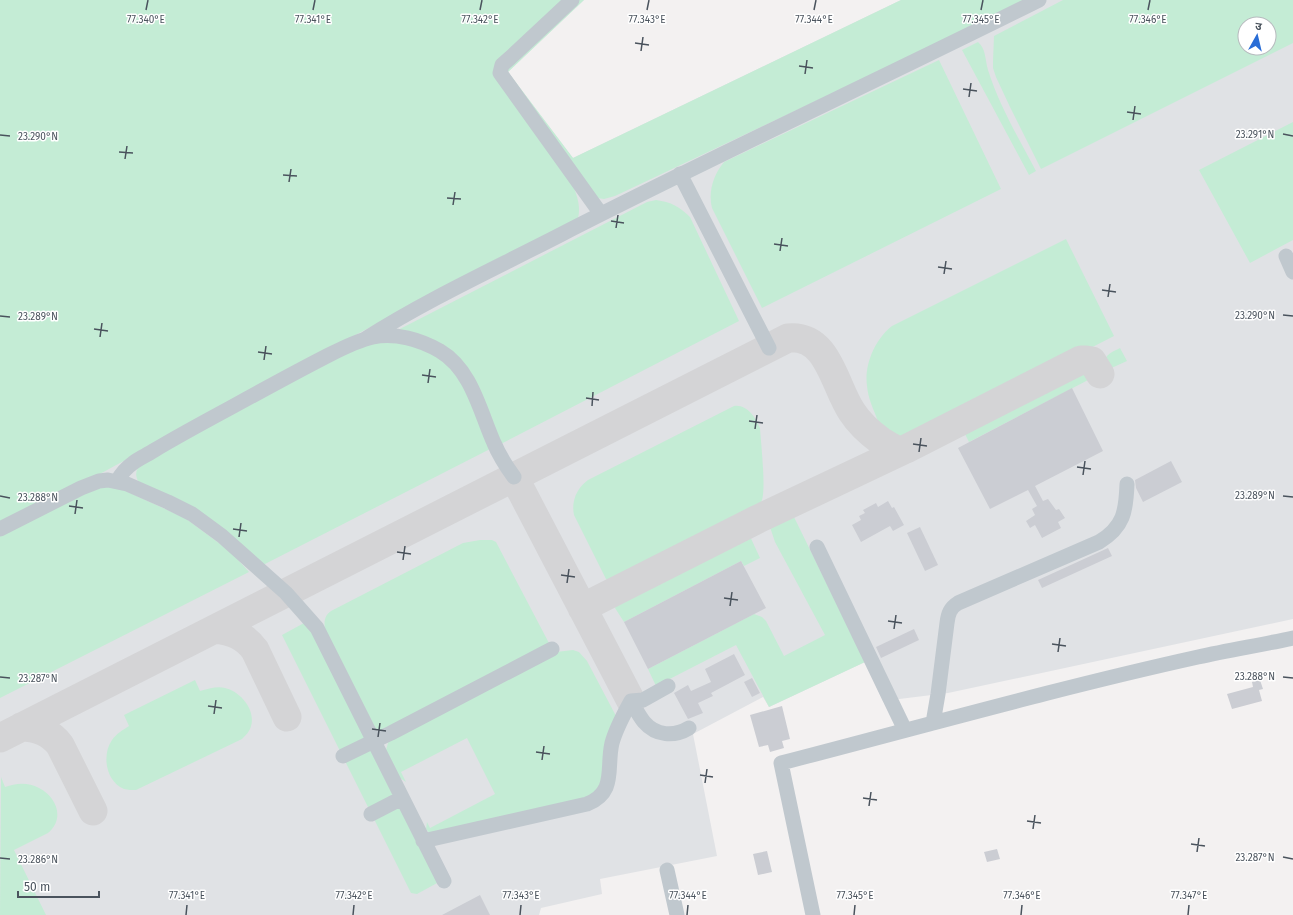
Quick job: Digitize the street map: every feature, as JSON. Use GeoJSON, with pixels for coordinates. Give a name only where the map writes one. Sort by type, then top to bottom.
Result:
{"type":"FeatureCollection","features":[{"type":"Feature","properties":{"kind":"street"},"geometry":{"type":"LineString","coordinates":[[572,0],[502,66],[500,73],[602,214]]}},
{"type":"Feature","properties":{"kind":"street"},"geometry":{"type":"LineString","coordinates":[[365,339],[401,316],[680,174],[965,38],[1039,0]]}},
{"type":"Feature","properties":{"kind":"street"},"geometry":{"type":"LineString","coordinates":[[680,174],[769,348]]}},
{"type":"Feature","properties":{"kind":"street"},"geometry":{"type":"LineString","coordinates":[[1286,256],[1293,272]]}},
{"type":"Feature","properties":{"kind":"street"},"geometry":{"type":"LineString","coordinates":[[117,481],[121,474],[134,462],[161,446],[306,367],[354,343],[365,339],[382,336],[393,336],[409,339],[440,352],[450,359],[465,376],[501,459],[514,477]]}},
{"type":"Feature","properties":{"kind":"street"},"geometry":{"type":"LineString","coordinates":[[0,529],[90,484],[99,481],[117,481],[149,493],[197,518],[222,536],[286,593],[317,628],[444,882]]}},
{"type":"Feature","properties":{"kind":"street"},"geometry":{"type":"LineString","coordinates":[[933,723],[948,616],[953,606],[1099,542],[1108,536],[1115,530],[1124,513],[1127,484]]}},
{"type":"Feature","properties":{"kind":"street"},"geometry":{"type":"LineString","coordinates":[[817,547],[905,730]]}},
{"type":"Feature","properties":{"kind":"street"},"geometry":{"type":"LineString","coordinates":[[813,915],[781,762],[992,707],[1184,660],[1293,638]]}},
{"type":"Feature","properties":{"kind":"street"},"geometry":{"type":"LineString","coordinates":[[343,756],[391,734],[552,649]]}},
{"type":"Feature","properties":{"kind":"street"},"geometry":{"type":"LineString","coordinates":[[631,701],[643,700],[668,686]]}},
{"type":"Feature","properties":{"kind":"street"},"geometry":{"type":"LineString","coordinates":[[631,701],[643,721],[654,730],[669,734],[676,734],[689,728]]}},
{"type":"Feature","properties":{"kind":"street"},"geometry":{"type":"LineString","coordinates":[[423,841],[587,804],[596,800],[605,790],[608,783],[612,744],[618,725],[631,701]]}},
{"type":"Feature","properties":{"kind":"street"},"geometry":{"type":"LineString","coordinates":[[371,814],[402,798]]}},
{"type":"Feature","properties":{"kind":"street"},"geometry":{"type":"LineString","coordinates":[[667,870],[677,915]]}},
{"type":"Feature","properties":{"kind":"shaded area"},"geometry":{"type":"Polygon","coordinates":[[[0,0],[584,0],[508,72],[573,158],[901,0],[1293,0],[1293,619],[948,693],[883,701],[865,662],[769,707],[763,697],[693,734],[717,856],[600,879],[602,894],[541,908],[539,915],[0,915],[0,0]]]}},
{"type":"Feature","properties":{"kind":"green space"},"geometry":{"type":"Polygon","coordinates":[[[0,0],[567,0],[498,65],[573,185],[579,205],[578,218],[323,352],[98,475],[0,525],[0,0]]]}},
{"type":"Feature","properties":{"kind":"green space"},"geometry":{"type":"Polygon","coordinates":[[[577,0],[584,0],[508,72],[573,158],[901,0],[1026,0],[962,32],[615,196],[604,199],[597,198],[504,69],[577,0]]]}},
{"type":"Feature","properties":{"kind":"green space"},"geometry":{"type":"Polygon","coordinates":[[[1063,0],[1293,0],[1293,43],[1277,51],[1277,16],[1237,16],[1237,56],[1267,56],[1041,169],[1010,107],[993,68],[994,36],[1063,0]]]}},
{"type":"Feature","properties":{"kind":"green space"},"geometry":{"type":"Polygon","coordinates":[[[978,42],[984,51],[988,70],[998,96],[1036,171],[1029,175],[962,50],[978,42]]]}},
{"type":"Feature","properties":{"kind":"green space"},"geometry":{"type":"Polygon","coordinates":[[[939,60],[1001,189],[762,308],[712,208],[712,184],[720,167],[724,162],[939,60]]]}},
{"type":"Feature","properties":{"kind":"green space"},"geometry":{"type":"Polygon","coordinates":[[[1293,122],[1293,240],[1250,263],[1199,170],[1293,122]]]}},
{"type":"Feature","properties":{"kind":"green space"},"geometry":{"type":"Polygon","coordinates":[[[656,200],[666,202],[683,210],[690,217],[739,321],[499,445],[465,370],[392,333],[647,202],[656,200]]]}},
{"type":"Feature","properties":{"kind":"green space"},"geometry":{"type":"Polygon","coordinates":[[[1066,239],[1114,336],[919,436],[900,438],[889,436],[879,424],[869,398],[867,378],[867,370],[872,353],[880,338],[886,331],[892,326],[1066,239]]]}},
{"type":"Feature","properties":{"kind":"green space"},"geometry":{"type":"Polygon","coordinates":[[[368,341],[415,343],[456,369],[492,448],[263,565],[138,481],[136,476],[137,471],[142,462],[368,341]]]}},
{"type":"Feature","properties":{"kind":"green space"},"geometry":{"type":"Polygon","coordinates":[[[1120,348],[1127,361],[1107,370],[1105,366],[1105,359],[1107,356],[1120,348]]]}},
{"type":"Feature","properties":{"kind":"green space"},"geometry":{"type":"Polygon","coordinates":[[[1086,370],[1092,378],[969,442],[962,428],[1075,371],[1086,370]]]}},
{"type":"Feature","properties":{"kind":"green space"},"geometry":{"type":"Polygon","coordinates":[[[734,406],[747,409],[756,420],[760,428],[764,486],[760,505],[750,515],[734,525],[614,583],[610,582],[606,579],[574,515],[573,505],[578,491],[588,480],[734,406]]]}},
{"type":"Feature","properties":{"kind":"green space"},"geometry":{"type":"Polygon","coordinates":[[[100,486],[119,488],[185,518],[231,552],[249,572],[0,698],[0,534],[100,486]]]}},
{"type":"Feature","properties":{"kind":"green space"},"geometry":{"type":"Polygon","coordinates":[[[793,515],[865,662],[769,707],[736,645],[656,686],[648,669],[754,614],[762,617],[766,621],[784,656],[825,635],[775,542],[770,527],[793,515]]]}},
{"type":"Feature","properties":{"kind":"green space"},"geometry":{"type":"Polygon","coordinates":[[[748,532],[760,558],[744,566],[741,561],[624,622],[615,608],[619,599],[748,532]]]}},
{"type":"Feature","properties":{"kind":"green space"},"geometry":{"type":"Polygon","coordinates":[[[480,540],[492,540],[496,542],[550,645],[383,731],[375,728],[325,630],[326,617],[331,611],[463,543],[480,540]]]}},
{"type":"Feature","properties":{"kind":"green space"},"geometry":{"type":"Polygon","coordinates":[[[304,623],[309,627],[366,736],[342,755],[282,635],[304,623]]]}},
{"type":"Feature","properties":{"kind":"green space"},"geometry":{"type":"Polygon","coordinates":[[[573,650],[579,652],[587,661],[616,716],[604,780],[589,798],[431,835],[426,829],[427,822],[430,828],[495,794],[467,738],[401,772],[406,782],[400,778],[386,750],[388,743],[392,738],[556,652],[573,650]]]}},
{"type":"Feature","properties":{"kind":"green space"},"geometry":{"type":"Polygon","coordinates":[[[195,680],[200,691],[222,687],[236,693],[246,702],[252,720],[248,733],[242,739],[136,790],[124,789],[118,785],[109,774],[106,760],[107,752],[112,740],[129,726],[124,715],[195,680]]]}},
{"type":"Feature","properties":{"kind":"green space"},"geometry":{"type":"Polygon","coordinates":[[[370,749],[393,795],[370,811],[344,759],[370,749]]]}},
{"type":"Feature","properties":{"kind":"green space"},"geometry":{"type":"Polygon","coordinates":[[[1,777],[5,787],[22,784],[39,788],[50,797],[57,809],[56,821],[48,833],[14,850],[46,915],[0,915],[1,777]]]}},
{"type":"Feature","properties":{"kind":"green space"},"geometry":{"type":"Polygon","coordinates":[[[398,805],[439,882],[417,894],[411,893],[373,817],[398,805]]]}},
{"type":"Feature","properties":{"kind":"building"},"geometry":{"type":"Polygon","coordinates":[[[1072,388],[1103,451],[1035,486],[1043,501],[1048,499],[1056,510],[1059,509],[1065,518],[1058,522],[1061,528],[1042,538],[1035,525],[1030,528],[1026,521],[1035,515],[1032,509],[1037,506],[1028,490],[990,509],[958,448],[1072,388]]]}},
{"type":"Feature","properties":{"kind":"building"},"geometry":{"type":"Polygon","coordinates":[[[1171,461],[1182,482],[1143,502],[1136,488],[1135,480],[1171,461]]]}},
{"type":"Feature","properties":{"kind":"building"},"geometry":{"type":"Polygon","coordinates":[[[888,501],[892,508],[894,507],[904,525],[893,531],[890,526],[861,542],[852,525],[861,520],[859,516],[865,513],[863,510],[876,503],[878,507],[888,501]]]}},
{"type":"Feature","properties":{"kind":"building"},"geometry":{"type":"Polygon","coordinates":[[[920,527],[938,565],[925,571],[907,533],[920,527]]]}},
{"type":"Feature","properties":{"kind":"building"},"geometry":{"type":"Polygon","coordinates":[[[1108,548],[1112,556],[1042,588],[1038,580],[1108,548]]]}},
{"type":"Feature","properties":{"kind":"building"},"geometry":{"type":"Polygon","coordinates":[[[741,561],[766,608],[648,669],[624,622],[741,561]]]}},
{"type":"Feature","properties":{"kind":"building"},"geometry":{"type":"Polygon","coordinates":[[[914,629],[919,640],[881,658],[876,647],[914,629]]]}},
{"type":"Feature","properties":{"kind":"building"},"geometry":{"type":"Polygon","coordinates":[[[734,654],[745,675],[711,693],[713,696],[698,703],[703,713],[688,719],[674,693],[688,685],[691,691],[711,682],[705,669],[734,654]]]}},
{"type":"Feature","properties":{"kind":"building"},"geometry":{"type":"Polygon","coordinates":[[[752,678],[760,693],[752,697],[744,682],[752,678]]]}},
{"type":"Feature","properties":{"kind":"building"},"geometry":{"type":"Polygon","coordinates":[[[1260,680],[1263,689],[1259,690],[1262,701],[1232,709],[1227,694],[1253,687],[1252,682],[1260,680]]]}},
{"type":"Feature","properties":{"kind":"building"},"geometry":{"type":"Polygon","coordinates":[[[782,706],[790,739],[782,741],[784,748],[770,752],[768,745],[759,747],[750,715],[782,706]]]}},
{"type":"Feature","properties":{"kind":"building"},"geometry":{"type":"Polygon","coordinates":[[[997,849],[1000,859],[987,862],[984,852],[997,849]]]}},
{"type":"Feature","properties":{"kind":"building"},"geometry":{"type":"Polygon","coordinates":[[[767,851],[772,872],[758,875],[753,854],[767,851]]]}},
{"type":"Feature","properties":{"kind":"building"},"geometry":{"type":"Polygon","coordinates":[[[480,895],[490,915],[442,915],[480,895]]]}},
{"type":"Feature","properties":{"kind":"taxiway"},"geometry":{"type":"LineString","coordinates":[[0,738],[788,338],[802,339],[813,344],[822,353],[829,364],[846,401],[858,420],[881,441],[899,450],[906,449],[1081,360],[1092,361],[1100,374]]}},
{"type":"Feature","properties":{"kind":"taxiway"},"geometry":{"type":"LineString","coordinates":[[582,608],[758,519],[906,449]]}},
{"type":"Feature","properties":{"kind":"taxiway"},"geometry":{"type":"LineString","coordinates":[[514,477],[631,701]]}},
{"type":"Feature","properties":{"kind":"taxiway"},"geometry":{"type":"LineString","coordinates":[[215,629],[238,635],[251,645],[255,650],[287,717]]}},
{"type":"Feature","properties":{"kind":"taxiway"},"geometry":{"type":"LineString","coordinates":[[21,727],[38,729],[56,740],[60,745],[93,811]]}}]}
